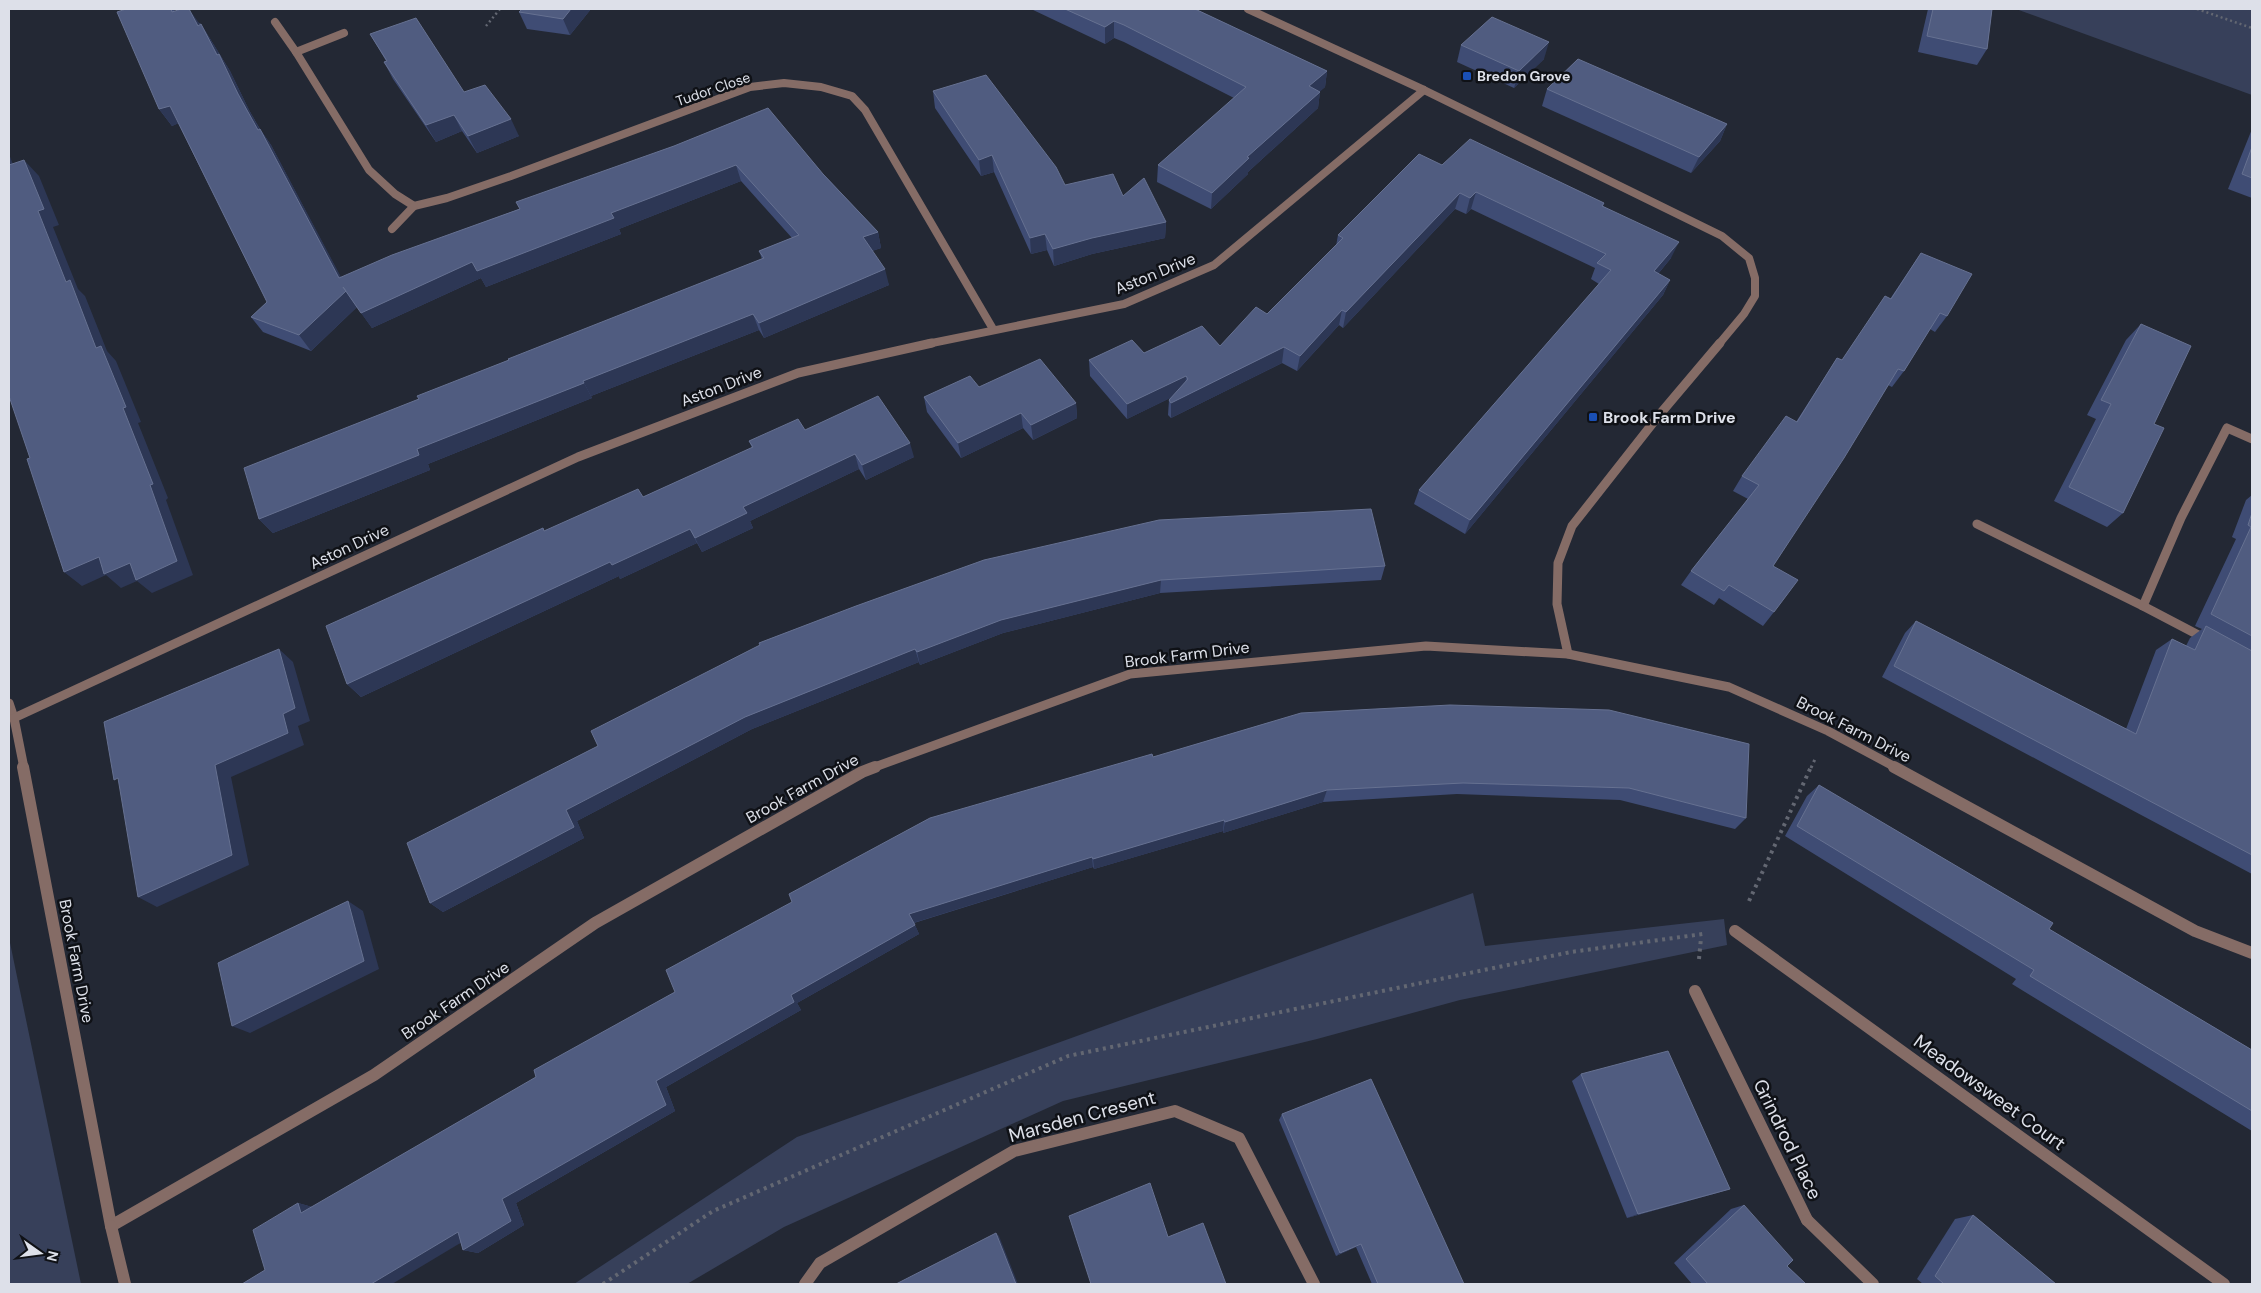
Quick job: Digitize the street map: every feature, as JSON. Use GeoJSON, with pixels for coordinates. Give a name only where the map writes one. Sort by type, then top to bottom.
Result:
{"type":"FeatureCollection","features":[{"type":"Feature","properties":{"kind":"street"},"geometry":{"type":"LineString","coordinates":[[1248,9],[1424,90],[1722,236],[1749,258],[1755,278],[1756,296],[1744,314],[1660,414],[1572,526],[1558,563],[1557,604],[1568,654]]}},
{"type":"Feature","properties":{"kind":"street"},"geometry":{"type":"LineString","coordinates":[[275,22],[296,52],[369,170],[395,194],[414,206],[392,229]]}},
{"type":"Feature","properties":{"kind":"street"},"geometry":{"type":"LineString","coordinates":[[296,52],[344,33]]}},
{"type":"Feature","properties":{"kind":"street","name":"Tudor Close"},"geometry":{"type":"LineString","coordinates":[[414,206],[447,198],[512,176],[750,87],[784,83],[821,87],[852,96],[865,110],[994,329]]}},
{"type":"Feature","properties":{"kind":"street","name":"Aston Drive"},"geometry":{"type":"LineString","coordinates":[[14,718],[578,457],[798,373],[994,329],[1124,304],[1214,265],[1424,90]]}},
{"type":"Feature","properties":{"kind":"street"},"geometry":{"type":"LineString","coordinates":[[2142,606],[2181,518],[2227,428],[2252,439]]}},
{"type":"Feature","properties":{"kind":"street"},"geometry":{"type":"LineString","coordinates":[[1977,524],[2218,646]]}},
{"type":"Feature","properties":{"kind":"street","name":"Brook Farm Drive"},"geometry":{"type":"LineString","coordinates":[[111,1226],[374,1075],[595,923],[862,772],[1130,674],[1426,646],[1568,654],[1729,687],[1828,731],[2195,931],[2252,953]]}},
{"type":"Feature","properties":{"kind":"street","name":"Brook Farm Drive"},"geometry":{"type":"LineString","coordinates":[[9,703],[14,718],[111,1226],[125,1284]]}},
{"type":"Feature","properties":{"kind":"street","name":"Meadowsweet Court"},"geometry":{"type":"LineString","coordinates":[[1735,931],[2224,1284]]}},
{"type":"Feature","properties":{"kind":"street","name":"Grindrod Place"},"geometry":{"type":"LineString","coordinates":[[1695,991],[1807,1220],[1873,1284]]}},
{"type":"Feature","properties":{"kind":"street","name":"Marsden Cresent"},"geometry":{"type":"LineString","coordinates":[[805,1284],[820,1263],[1014,1151],[1175,1111],[1239,1138],[1314,1284]]}},
{"type":"Feature","properties":{"kind":"path"},"geometry":{"type":"LineString","coordinates":[[486,26],[500,9]]}},
{"type":"Feature","properties":{"kind":"path"},"geometry":{"type":"LineString","coordinates":[[2197,9],[2252,28]]}},
{"type":"Feature","properties":{"kind":"path"},"geometry":{"type":"LineString","coordinates":[[603,1284],[713,1211],[1068,1056],[1571,952],[1722,932],[1730,934],[1735,931],[1828,731]]}},
{"type":"Feature","properties":{"kind":"shaded area"},"geometry":{"type":"Polygon","coordinates":[[[2016,9],[2252,9],[2252,95],[2016,9]]]}},
{"type":"Feature","properties":{"kind":"shaded area"},"geometry":{"type":"Polygon","coordinates":[[[1473,893],[1485,946],[1724,919],[1727,945],[1460,1000],[1317,1039],[1063,1101],[784,1227],[687,1284],[574,1284],[797,1137],[1473,893]]]}},
{"type":"Feature","properties":{"kind":"shaded area"},"geometry":{"type":"Polygon","coordinates":[[[9,938],[81,1284],[9,1284],[9,938]]]}},
{"type":"Feature","properties":{"kind":"building"},"geometry":{"type":"Polygon","coordinates":[[[126,9],[171,9],[172,12],[189,9],[198,26],[201,24],[217,55],[219,54],[258,130],[260,129],[339,278],[392,255],[520,209],[516,202],[674,146],[768,108],[823,174],[878,232],[863,237],[885,269],[759,323],[753,314],[583,381],[584,383],[417,449],[419,455],[259,519],[244,468],[419,399],[417,396],[508,359],[764,258],[759,251],[799,235],[736,165],[611,213],[614,218],[477,271],[472,262],[361,313],[346,291],[299,335],[251,317],[267,302],[170,106],[159,109],[117,12],[126,9]]]}},
{"type":"Feature","properties":{"kind":"building"},"geometry":{"type":"Polygon","coordinates":[[[522,9],[571,9],[563,19],[519,12],[522,9]]]}},
{"type":"Feature","properties":{"kind":"building"},"geometry":{"type":"Polygon","coordinates":[[[1065,9],[1195,9],[1327,71],[1309,86],[1320,92],[1247,157],[1249,158],[1212,193],[1158,165],[1246,87],[1124,25],[1114,21],[1105,27],[1065,9]]]}},
{"type":"Feature","properties":{"kind":"building"},"geometry":{"type":"Polygon","coordinates":[[[1933,9],[1992,9],[1987,49],[1927,36],[1933,9]]]}},
{"type":"Feature","properties":{"kind":"building"},"geometry":{"type":"Polygon","coordinates":[[[1492,17],[1549,42],[1519,71],[1461,45],[1492,17]]]}},
{"type":"Feature","properties":{"kind":"building"},"geometry":{"type":"Polygon","coordinates":[[[416,18],[464,92],[485,85],[511,119],[468,136],[454,115],[426,125],[384,62],[387,61],[370,34],[416,18]]]}},
{"type":"Feature","properties":{"kind":"building"},"geometry":{"type":"Polygon","coordinates":[[[1578,59],[1727,124],[1699,157],[1547,89],[1578,59]]]}},
{"type":"Feature","properties":{"kind":"building"},"geometry":{"type":"Polygon","coordinates":[[[986,75],[1056,167],[1065,185],[1113,174],[1123,196],[1144,178],[1166,222],[1092,238],[1053,249],[1045,234],[1030,238],[992,155],[979,160],[933,91],[986,75]]]}},
{"type":"Feature","properties":{"kind":"building"},"geometry":{"type":"Polygon","coordinates":[[[1470,139],[1604,203],[1602,206],[1679,242],[1654,271],[1670,280],[1470,520],[1419,490],[1611,270],[1597,263],[1606,254],[1476,192],[1470,198],[1460,193],[1346,312],[1342,310],[1300,356],[1284,347],[1171,403],[1169,400],[1188,379],[1186,376],[1127,404],[1089,360],[1132,340],[1144,353],[1202,326],[1220,346],[1256,307],[1267,314],[1343,238],[1338,235],[1419,154],[1442,165],[1470,139]]]}},
{"type":"Feature","properties":{"kind":"building"},"geometry":{"type":"Polygon","coordinates":[[[2252,147],[2252,178],[2242,174],[2252,147]]]}},
{"type":"Feature","properties":{"kind":"building"},"geometry":{"type":"Polygon","coordinates":[[[24,160],[44,209],[38,211],[66,282],[70,280],[96,348],[101,346],[126,407],[123,408],[153,484],[150,485],[177,561],[136,580],[130,563],[104,574],[99,557],[64,572],[27,459],[30,458],[9,396],[9,165],[24,160]]]}},
{"type":"Feature","properties":{"kind":"building"},"geometry":{"type":"Polygon","coordinates":[[[1921,253],[1972,274],[1947,316],[1940,313],[1904,371],[1898,369],[1844,458],[1773,566],[1798,580],[1774,612],[1729,585],[1724,591],[1691,571],[1759,485],[1742,476],[1786,416],[1797,422],[1837,358],[1842,360],[1885,296],[1891,299],[1921,253]]]}},
{"type":"Feature","properties":{"kind":"building"},"geometry":{"type":"Polygon","coordinates":[[[2141,324],[2191,346],[2154,424],[2164,428],[2123,513],[2069,487],[2111,404],[2101,400],[2141,324]]]}},
{"type":"Feature","properties":{"kind":"building"},"geometry":{"type":"Polygon","coordinates":[[[1040,359],[1076,403],[1031,425],[1021,413],[958,443],[924,397],[970,376],[979,387],[1040,359]]]}},
{"type":"Feature","properties":{"kind":"building"},"geometry":{"type":"Polygon","coordinates":[[[878,396],[910,443],[862,465],[855,454],[743,507],[747,513],[695,538],[690,529],[612,565],[610,562],[347,684],[326,626],[543,528],[544,531],[638,489],[643,497],[753,447],[749,441],[798,419],[805,430],[878,396]]]}},
{"type":"Feature","properties":{"kind":"building"},"geometry":{"type":"Polygon","coordinates":[[[1371,509],[1385,566],[1161,580],[1001,620],[917,652],[915,649],[745,717],[566,810],[574,827],[430,903],[407,843],[598,746],[591,731],[760,645],[759,643],[984,560],[1159,520],[1371,509]]]}},
{"type":"Feature","properties":{"kind":"building"},"geometry":{"type":"Polygon","coordinates":[[[2252,513],[2252,636],[2211,614],[2251,527],[2248,525],[2252,513]]]}},
{"type":"Feature","properties":{"kind":"building"},"geometry":{"type":"Polygon","coordinates":[[[1916,621],[2136,734],[2172,639],[2195,650],[2206,626],[2252,651],[2252,855],[1894,666],[1916,621]]]}},
{"type":"Feature","properties":{"kind":"building"},"geometry":{"type":"Polygon","coordinates":[[[279,649],[295,708],[283,714],[288,733],[215,765],[232,855],[138,897],[118,778],[114,780],[104,722],[279,649]]]}},
{"type":"Feature","properties":{"kind":"building"},"geometry":{"type":"Polygon","coordinates":[[[1450,705],[1609,710],[1749,744],[1746,818],[1629,788],[1463,783],[1327,790],[1225,822],[1224,820],[1093,859],[1092,857],[909,914],[915,925],[791,995],[794,1002],[656,1081],[666,1105],[502,1199],[511,1221],[463,1250],[458,1232],[371,1284],[242,1284],[265,1270],[253,1230],[298,1203],[301,1213],[536,1077],[534,1070],[675,992],[666,970],[792,902],[789,894],[930,818],[1152,754],[1153,757],[1301,713],[1450,705]]]}},
{"type":"Feature","properties":{"kind":"building"},"geometry":{"type":"Polygon","coordinates":[[[1819,785],[2053,923],[2049,929],[2252,1050],[2252,1111],[2030,976],[2034,970],[1797,826],[1819,785]]]}},
{"type":"Feature","properties":{"kind":"building"},"geometry":{"type":"Polygon","coordinates":[[[348,901],[364,961],[232,1026],[218,963],[348,901]]]}},
{"type":"Feature","properties":{"kind":"building"},"geometry":{"type":"Polygon","coordinates":[[[1668,1051],[1730,1189],[1638,1214],[1581,1074],[1668,1051]]]}},
{"type":"Feature","properties":{"kind":"building"},"geometry":{"type":"Polygon","coordinates":[[[1371,1079],[1464,1284],[1378,1284],[1361,1244],[1340,1253],[1282,1114],[1371,1079]]]}},
{"type":"Feature","properties":{"kind":"building"},"geometry":{"type":"Polygon","coordinates":[[[1150,1183],[1168,1237],[1203,1223],[1226,1284],[1091,1284],[1069,1216],[1150,1183]]]}},
{"type":"Feature","properties":{"kind":"building"},"geometry":{"type":"Polygon","coordinates":[[[1744,1205],[1793,1260],[1787,1266],[1806,1284],[1708,1284],[1686,1259],[1744,1205]]]}},
{"type":"Feature","properties":{"kind":"building"},"geometry":{"type":"Polygon","coordinates":[[[1973,1215],[2056,1284],[1944,1284],[1935,1276],[1973,1215]]]}},
{"type":"Feature","properties":{"kind":"building"},"geometry":{"type":"Polygon","coordinates":[[[996,1233],[1016,1284],[896,1284],[900,1282],[996,1233]]]}},
{"type":"Feature","properties":{"kind":"place","name":"Bredon Grove"},"geometry":{"type":"Point","coordinates":[1467,76]}},
{"type":"Feature","properties":{"kind":"place","name":"Brook Farm Drive"},"geometry":{"type":"Point","coordinates":[1593,417]}}]}
